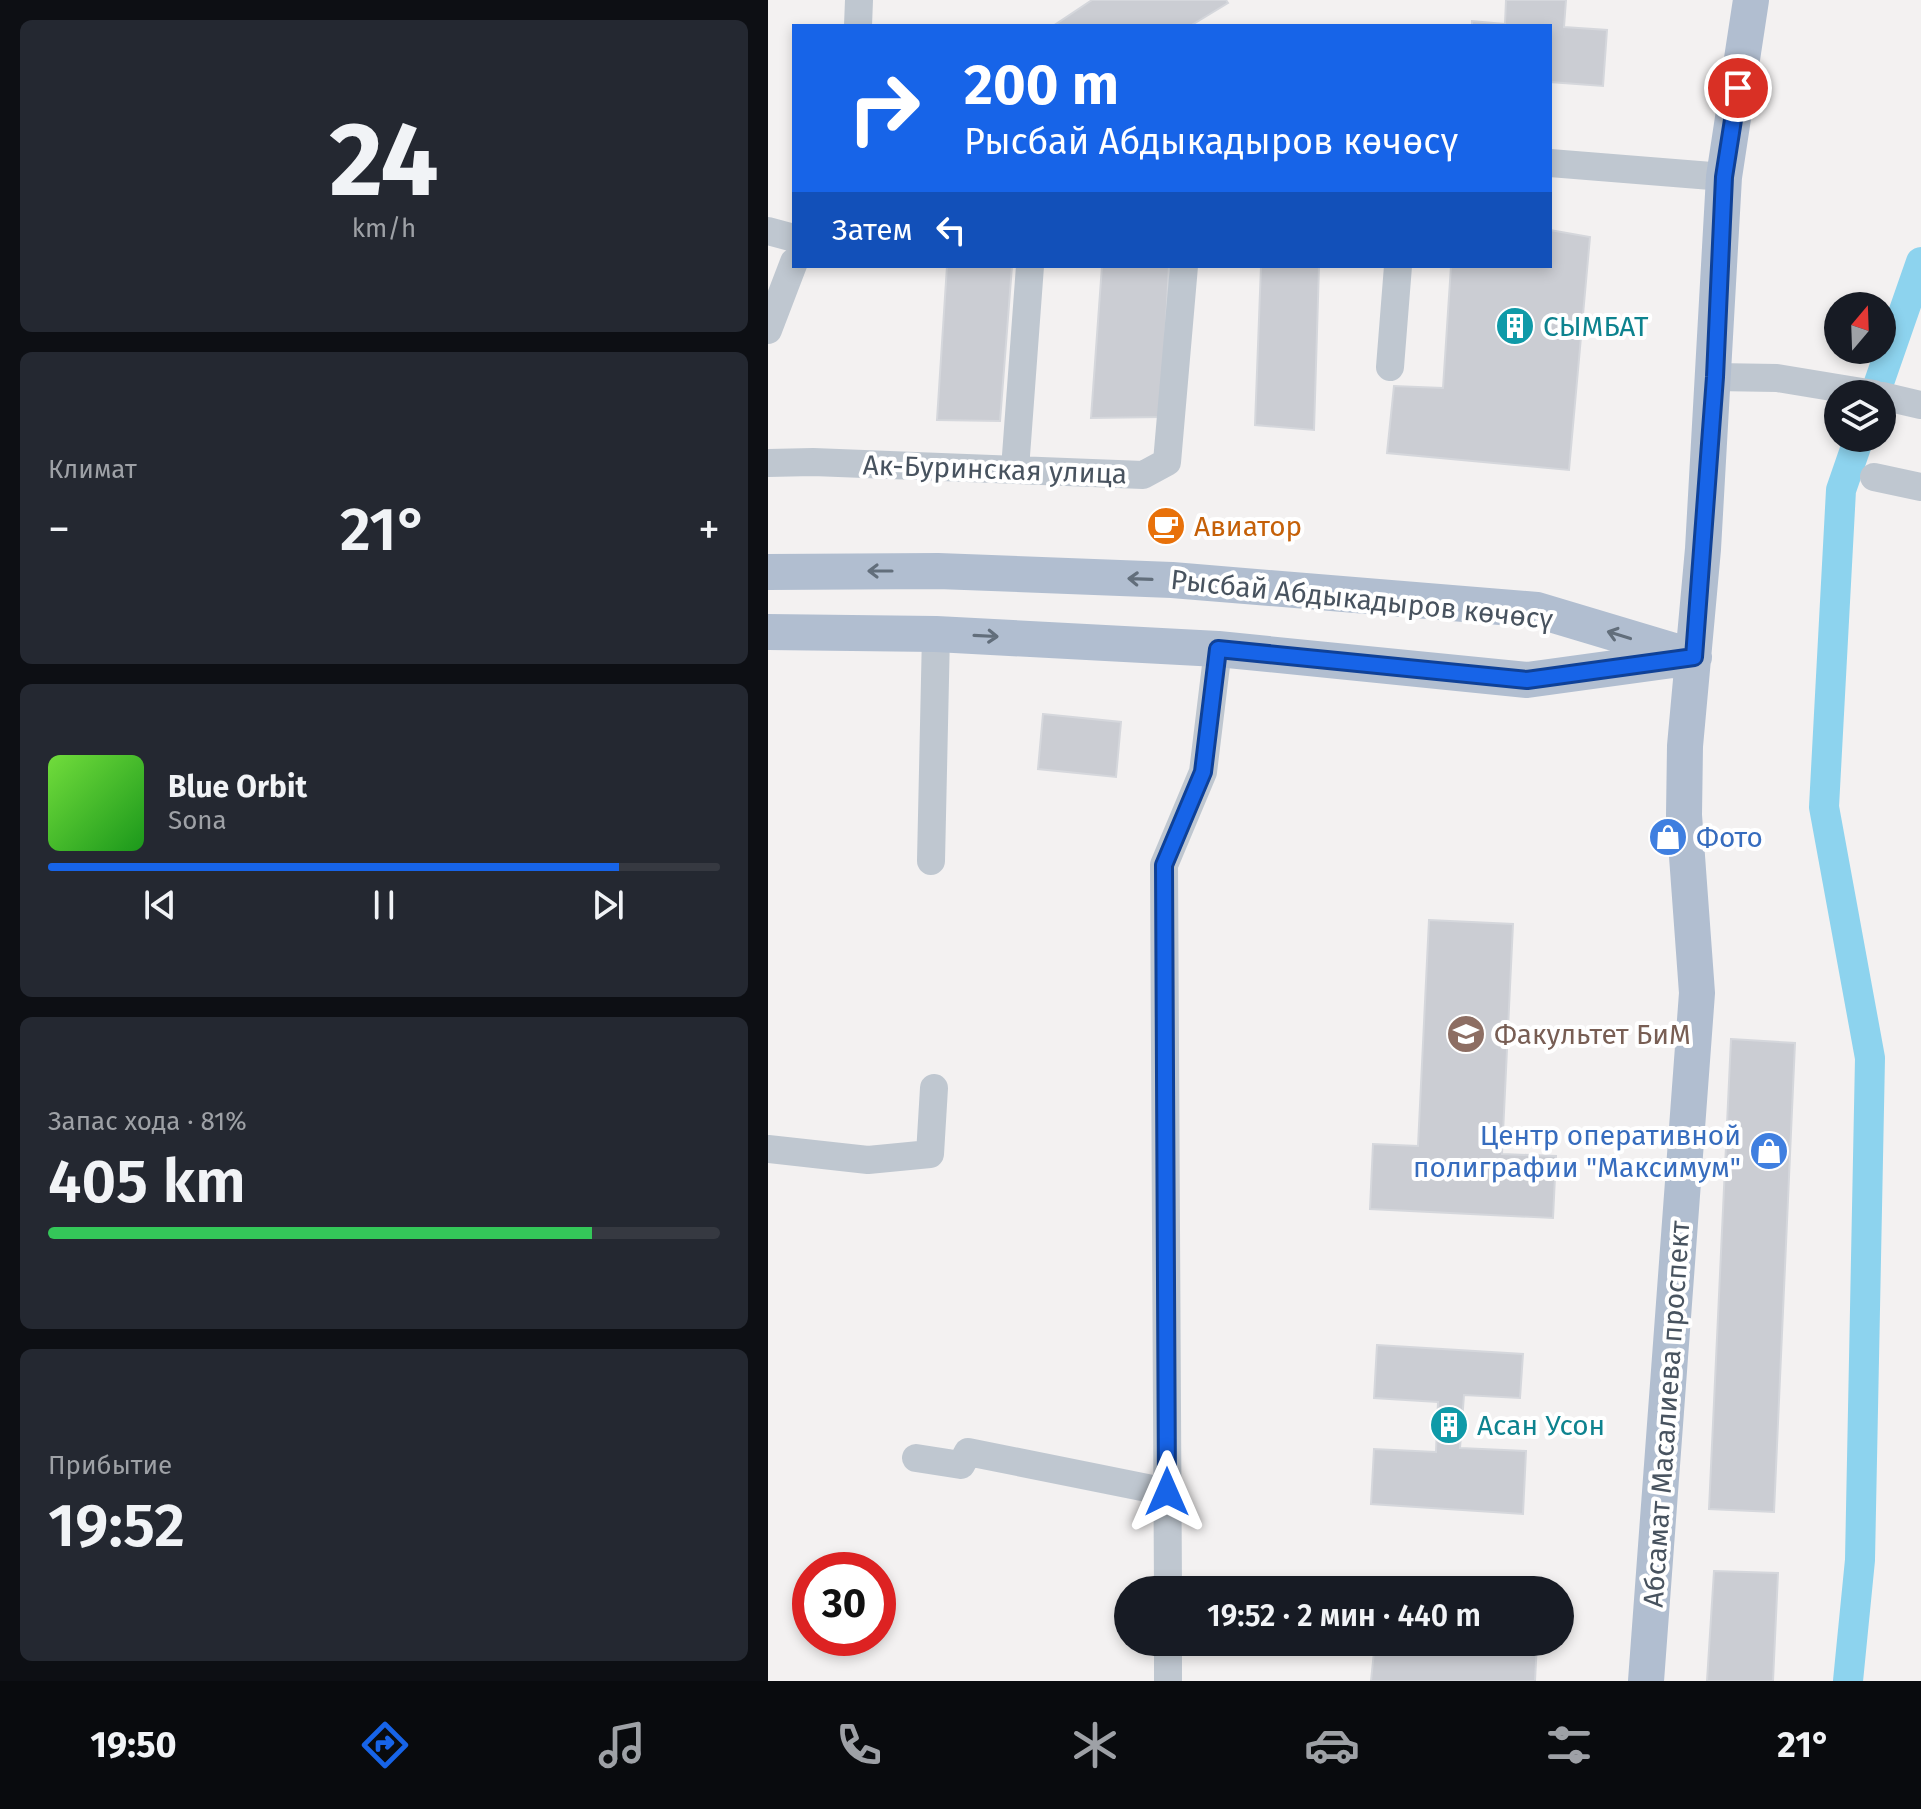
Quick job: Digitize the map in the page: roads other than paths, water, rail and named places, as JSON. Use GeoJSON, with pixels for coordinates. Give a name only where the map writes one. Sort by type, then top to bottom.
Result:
{"type":"FeatureCollection","features":[{"type":"Feature","properties":{"kind":"main road","name":"Абсамат Масалиева проспект"},"geometry":{"type":"LineString","coordinates":[[1646,1681],[1697,993],[1684,815],[1685,746],[1715,377],[1724,177],[1751,0]]}},
{"type":"Feature","properties":{"kind":"main road","name":"Рысбай Абдыкадыров көчөсү"},"geometry":{"type":"LineString","coordinates":[[768,572],[938,571],[1172,580],[1537,610],[1694,657]]}},
{"type":"Feature","properties":{"kind":"main road","name":"Рысбай Абдыкадыров көчөсү"},"geometry":{"type":"LineString","coordinates":[[768,632],[936,634],[1218,649],[1527,680],[1694,657]]}},
{"type":"Feature","properties":{"kind":"street"},"geometry":{"type":"LineString","coordinates":[[858,24],[859,0]]}},
{"type":"Feature","properties":{"kind":"street"},"geometry":{"type":"LineString","coordinates":[[1552,163],[1724,177]]}},
{"type":"Feature","properties":{"kind":"street"},"geometry":{"type":"LineString","coordinates":[[768,231],[792,237]]}},
{"type":"Feature","properties":{"kind":"street"},"geometry":{"type":"LineString","coordinates":[[768,330],[792,267]]}},
{"type":"Feature","properties":{"kind":"street"},"geometry":{"type":"LineString","coordinates":[[1015,469],[1030,268]]}},
{"type":"Feature","properties":{"kind":"street","name":"Ак-Буринская улица"},"geometry":{"type":"LineString","coordinates":[[768,463],[1143,475],[1167,462],[1184,268]]}},
{"type":"Feature","properties":{"kind":"street"},"geometry":{"type":"LineString","coordinates":[[1390,367],[1398,268]]}},
{"type":"Feature","properties":{"kind":"street"},"geometry":{"type":"LineString","coordinates":[[1715,377],[1777,378],[1824,386]]}},
{"type":"Feature","properties":{"kind":"street"},"geometry":{"type":"LineString","coordinates":[[1896,399],[1921,405]]}},
{"type":"Feature","properties":{"kind":"street"},"geometry":{"type":"LineString","coordinates":[[1874,477],[1921,487]]}},
{"type":"Feature","properties":{"kind":"street"},"geometry":{"type":"LineString","coordinates":[[931,861],[936,634]]}},
{"type":"Feature","properties":{"kind":"street"},"geometry":{"type":"LineString","coordinates":[[1168,1576],[1164,865],[1203,772],[1218,649]]}},
{"type":"Feature","properties":{"kind":"street"},"geometry":{"type":"LineString","coordinates":[[768,1149],[868,1160],[930,1154],[934,1088]]}},
{"type":"Feature","properties":{"kind":"street"},"geometry":{"type":"LineString","coordinates":[[916,1458],[961,1465],[968,1452],[1167,1492]]}},
{"type":"Feature","properties":{"kind":"street"},"geometry":{"type":"LineString","coordinates":[[1168,1656],[1168,1681]]}},
{"type":"Feature","properties":{"kind":"waterway"},"geometry":{"type":"LineString","coordinates":[[1880,380],[1921,262]]}},
{"type":"Feature","properties":{"kind":"waterway"},"geometry":{"type":"LineString","coordinates":[[1848,1681],[1860,1560],[1870,1058],[1824,807],[1841,490],[1854,452]]}},
{"type":"Feature","properties":{"kind":"place","name":"СЫМБАТ"},"geometry":{"type":"Point","coordinates":[1515,326]}},
{"type":"Feature","properties":{"kind":"place","name":"Авиатор"},"geometry":{"type":"Point","coordinates":[1166,526]}},
{"type":"Feature","properties":{"kind":"place","name":"Фото"},"geometry":{"type":"Point","coordinates":[1668,837]}},
{"type":"Feature","properties":{"kind":"place","name":"Факультет БиМ"},"geometry":{"type":"Point","coordinates":[1466,1034]}},
{"type":"Feature","properties":{"kind":"place","name":"Центр оперативной полиграфии \"Максимум\""},"geometry":{"type":"Point","coordinates":[1769,1151]}},
{"type":"Feature","properties":{"kind":"place","name":"Асан Усон"},"geometry":{"type":"Point","coordinates":[1449,1425]}}]}
